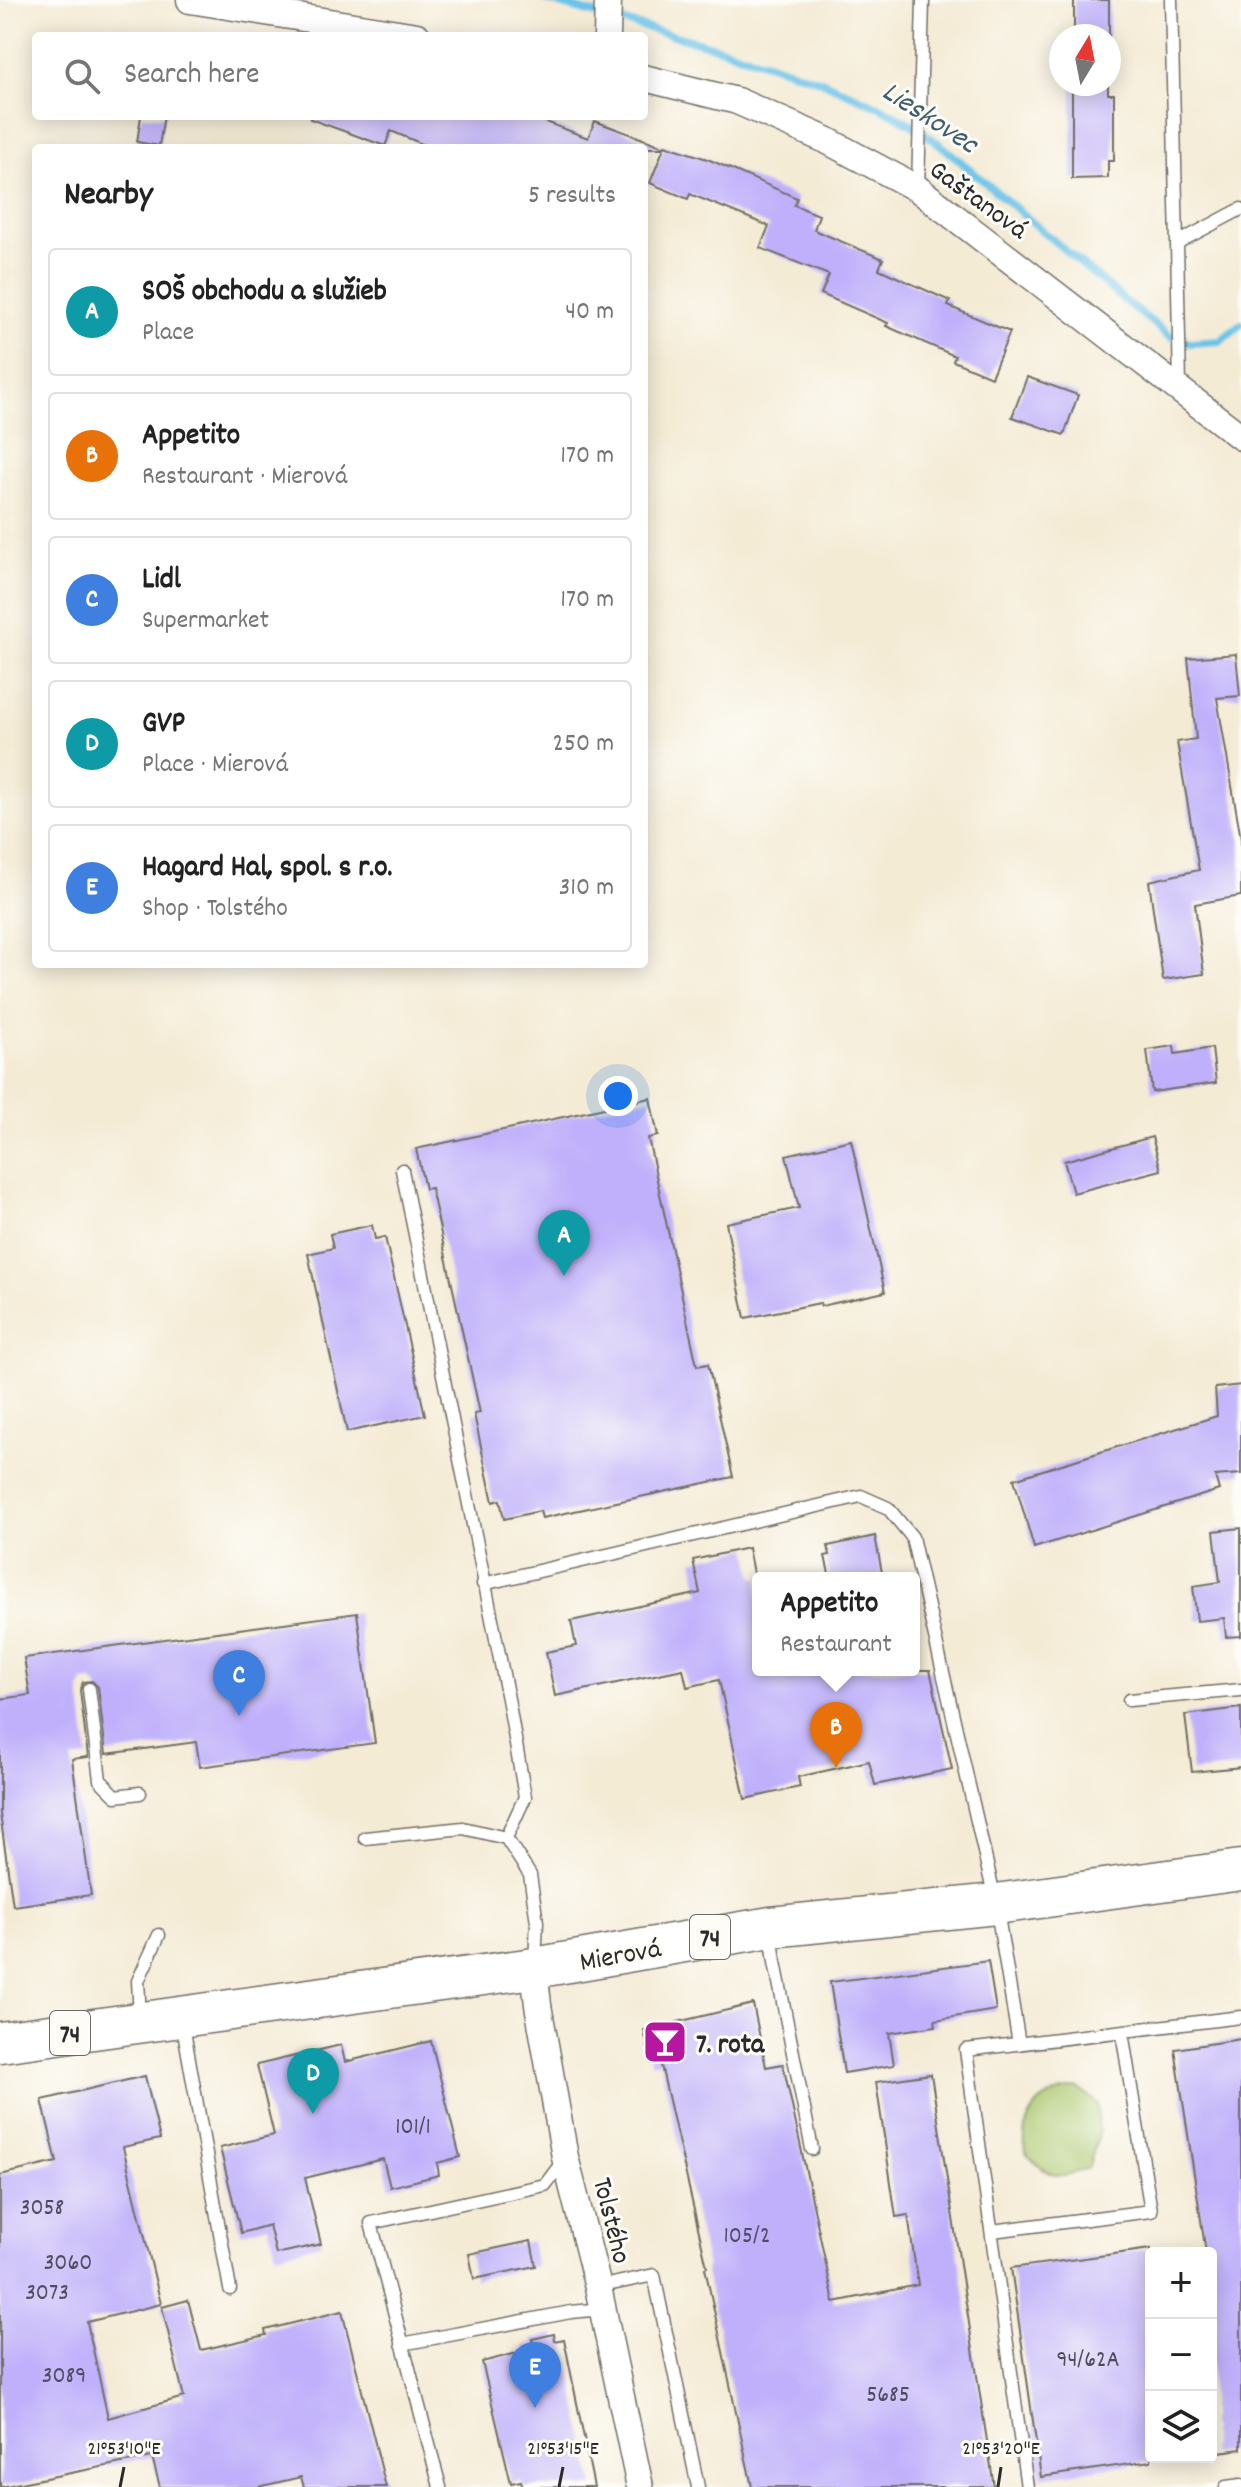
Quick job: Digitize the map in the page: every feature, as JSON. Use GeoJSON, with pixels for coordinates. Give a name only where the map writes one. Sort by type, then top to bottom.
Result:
{"type":"FeatureCollection","features":[{"type":"Feature","properties":{"kind":"main road","name":"Mierová"},"geometry":{"type":"LineString","coordinates":[[0,2042],[534,1968],[771,1927],[996,1904],[1241,1870]]}},
{"type":"Feature","properties":{"kind":"street"},"geometry":{"type":"LineString","coordinates":[[190,0],[392,32]]}},
{"type":"Feature","properties":{"kind":"street"},"geometry":{"type":"LineString","coordinates":[[607,32],[608,0]]}},
{"type":"Feature","properties":{"kind":"street","name":"Gaštanová"},"geometry":{"type":"LineString","coordinates":[[648,79],[737,101],[826,140],[918,189],[1241,437]]}},
{"type":"Feature","properties":{"kind":"street","name":"Tolstého"},"geometry":{"type":"LineString","coordinates":[[534,1968],[565,2157],[601,2298],[640,2487]]}},
{"type":"Feature","properties":{"kind":"lane"},"geometry":{"type":"LineString","coordinates":[[918,189],[923,0]]}},
{"type":"Feature","properties":{"kind":"lane"},"geometry":{"type":"LineString","coordinates":[[1171,0],[1180,390]]}},
{"type":"Feature","properties":{"kind":"lane"},"geometry":{"type":"LineString","coordinates":[[1177,243],[1241,209]]}},
{"type":"Feature","properties":{"kind":"lane"},"geometry":{"type":"LineString","coordinates":[[402,1170],[525,1797],[506,1838]]}},
{"type":"Feature","properties":{"kind":"lane"},"geometry":{"type":"LineString","coordinates":[[483,1584],[861,1496],[888,1508],[912,1537],[996,1904],[1019,2044]]}},
{"type":"Feature","properties":{"kind":"lane"},"geometry":{"type":"LineString","coordinates":[[89,1689],[100,1780],[116,1796],[140,1793]]}},
{"type":"Feature","properties":{"kind":"lane"},"geometry":{"type":"LineString","coordinates":[[1129,1700],[1241,1690]]}},
{"type":"Feature","properties":{"kind":"lane"},"geometry":{"type":"LineString","coordinates":[[365,1838],[463,1828],[506,1838],[530,1875],[537,1922],[534,1968]]}},
{"type":"Feature","properties":{"kind":"lane"},"geometry":{"type":"LineString","coordinates":[[771,1927],[775,1962],[812,2149]]}},
{"type":"Feature","properties":{"kind":"lane"},"geometry":{"type":"LineString","coordinates":[[140,2023],[138,1981],[159,1935]]}},
{"type":"Feature","properties":{"kind":"lane"},"geometry":{"type":"LineString","coordinates":[[181,2017],[230,2289]]}},
{"type":"Feature","properties":{"kind":"lane"},"geometry":{"type":"LineString","coordinates":[[1027,2487],[966,2050],[1241,2017]]}},
{"type":"Feature","properties":{"kind":"lane"},"geometry":{"type":"LineString","coordinates":[[992,2231],[1151,2211],[1122,2032]]}},
{"type":"Feature","properties":{"kind":"lane"},"geometry":{"type":"LineString","coordinates":[[440,2487],[371,2223],[545,2185],[565,2157]]}},
{"type":"Feature","properties":{"kind":"lane"},"geometry":{"type":"LineString","coordinates":[[402,2344],[571,2312],[654,2275],[698,2487]]}},
{"type":"Feature","properties":{"kind":"lane"},"geometry":{"type":"LineString","coordinates":[[1226,2487],[1241,2485]]}},
{"type":"Feature","properties":{"kind":"green space"},"geometry":{"type":"Polygon","coordinates":[[[1078,2088],[1097,2103],[1099,2134],[1088,2168],[1067,2175],[1053,2174],[1025,2153],[1026,2127],[1035,2107],[1042,2100],[1078,2088]]]}},
{"type":"Feature","properties":{"kind":"building"},"geometry":{"type":"Polygon","coordinates":[[[1074,0],[1109,0],[1109,24],[1074,24],[1074,0]]]}},
{"type":"Feature","properties":{"kind":"building"},"geometry":{"type":"Polygon","coordinates":[[[1072,96],[1114,96],[1114,161],[1108,161],[1108,178],[1072,179],[1072,96]]]}},
{"type":"Feature","properties":{"kind":"building"},"geometry":{"type":"Polygon","coordinates":[[[140,120],[163,120],[159,144],[137,142],[140,120]]]}},
{"type":"Feature","properties":{"kind":"building"},"geometry":{"type":"Polygon","coordinates":[[[313,120],[541,120],[588,138],[595,121],[662,148],[648,148],[648,144],[422,144],[391,131],[386,144],[313,120]]]}},
{"type":"Feature","properties":{"kind":"building"},"geometry":{"type":"Polygon","coordinates":[[[665,145],[710,160],[797,198],[794,205],[819,215],[814,230],[883,259],[879,269],[950,301],[948,306],[1010,332],[991,377],[953,361],[955,356],[886,326],[888,323],[821,294],[829,275],[760,248],[769,226],[690,194],[688,199],[650,183],[665,145]]]}},
{"type":"Feature","properties":{"kind":"building"},"geometry":{"type":"Polygon","coordinates":[[[1027,377],[1078,395],[1064,435],[1012,417],[1027,377]]]}},
{"type":"Feature","properties":{"kind":"building"},"geometry":{"type":"Polygon","coordinates":[[[1236,654],[1240,696],[1217,698],[1241,839],[1241,896],[1195,904],[1204,974],[1163,980],[1149,881],[1199,870],[1177,742],[1196,739],[1188,658],[1236,654]]]}},
{"type":"Feature","properties":{"kind":"building"},"geometry":{"type":"Polygon","coordinates":[[[1174,1046],[1175,1054],[1212,1048],[1216,1083],[1152,1092],[1147,1050],[1174,1046]]]}},
{"type":"Feature","properties":{"kind":"building"},"geometry":{"type":"Polygon","coordinates":[[[650,1098],[658,1136],[648,1138],[697,1366],[708,1364],[733,1477],[542,1518],[540,1511],[504,1519],[500,1500],[493,1502],[474,1414],[480,1413],[431,1188],[425,1189],[416,1149],[650,1098]]]}},
{"type":"Feature","properties":{"kind":"building"},"geometry":{"type":"Polygon","coordinates":[[[1152,1137],[1161,1170],[1073,1193],[1064,1161],[1152,1137]]]}},
{"type":"Feature","properties":{"kind":"building"},"geometry":{"type":"Polygon","coordinates":[[[851,1140],[885,1292],[745,1318],[726,1223],[799,1208],[786,1155],[851,1140]]]}},
{"type":"Feature","properties":{"kind":"building"},"geometry":{"type":"Polygon","coordinates":[[[372,1225],[375,1239],[385,1237],[425,1415],[347,1432],[308,1254],[333,1248],[330,1234],[372,1225]]]}},
{"type":"Feature","properties":{"kind":"building"},"geometry":{"type":"Polygon","coordinates":[[[1241,1385],[1241,1474],[1215,1476],[1219,1490],[1034,1548],[1014,1479],[1217,1416],[1215,1388],[1241,1385]]]}},
{"type":"Feature","properties":{"kind":"building"},"geometry":{"type":"Polygon","coordinates":[[[1241,1528],[1241,1636],[1226,1637],[1224,1618],[1197,1621],[1193,1586],[1220,1582],[1214,1531],[1241,1528]]]}},
{"type":"Feature","properties":{"kind":"building"},"geometry":{"type":"Polygon","coordinates":[[[875,1536],[882,1572],[829,1572],[825,1556],[830,1555],[828,1546],[875,1536]]]}},
{"type":"Feature","properties":{"kind":"building"},"geometry":{"type":"Polygon","coordinates":[[[748,1548],[753,1572],[752,1676],[920,1676],[920,1670],[930,1670],[952,1769],[875,1785],[869,1761],[798,1777],[800,1787],[745,1799],[719,1680],[687,1687],[683,1669],[555,1696],[546,1652],[576,1646],[571,1621],[700,1593],[693,1560],[748,1548]]]}},
{"type":"Feature","properties":{"kind":"building"},"geometry":{"type":"Polygon","coordinates":[[[357,1613],[375,1743],[200,1767],[196,1742],[106,1754],[98,1687],[92,1681],[83,1682],[80,1690],[88,1757],[72,1759],[91,1895],[13,1906],[0,1814],[0,1699],[30,1695],[24,1658],[357,1613]]]}},
{"type":"Feature","properties":{"kind":"building"},"geometry":{"type":"Polygon","coordinates":[[[1241,1708],[1241,1767],[1192,1772],[1185,1715],[1241,1708]]]}},
{"type":"Feature","properties":{"kind":"building"},"geometry":{"type":"Polygon","coordinates":[[[988,1961],[996,2010],[935,2020],[936,2026],[889,2033],[894,2065],[844,2073],[830,1982],[988,1961]]]}},
{"type":"Feature","properties":{"kind":"building"},"geometry":{"type":"Polygon","coordinates":[[[753,2004],[766,2067],[783,2064],[834,2302],[918,2285],[908,2215],[896,2217],[876,2082],[931,2074],[994,2487],[752,2487],[707,2267],[660,2061],[651,2063],[644,2030],[753,2004]]]}},
{"type":"Feature","properties":{"kind":"building"},"geometry":{"type":"Polygon","coordinates":[[[1241,2039],[1241,2449],[1217,2452],[1217,2247],[1205,2247],[1175,2049],[1241,2039]]]}},
{"type":"Feature","properties":{"kind":"building"},"geometry":{"type":"Polygon","coordinates":[[[431,2041],[460,2157],[437,2163],[439,2175],[390,2187],[383,2159],[305,2178],[321,2244],[276,2254],[269,2225],[241,2233],[220,2148],[274,2135],[257,2065],[341,2045],[345,2062],[431,2041]]]}},
{"type":"Feature","properties":{"kind":"building"},"geometry":{"type":"Polygon","coordinates":[[[145,2076],[160,2139],[123,2147],[161,2304],[87,2322],[108,2418],[184,2397],[162,2307],[188,2300],[201,2350],[266,2335],[265,2330],[342,2311],[386,2487],[304,2487],[301,2477],[258,2487],[160,2487],[152,2457],[0,2487],[0,2175],[57,2162],[42,2100],[145,2076]]]}},
{"type":"Feature","properties":{"kind":"building"},"geometry":{"type":"Polygon","coordinates":[[[531,2241],[536,2266],[474,2279],[469,2254],[531,2241]]]}},
{"type":"Feature","properties":{"kind":"building"},"geometry":{"type":"Polygon","coordinates":[[[1145,2250],[1145,2462],[1041,2477],[1011,2268],[1145,2250]]]}},
{"type":"Feature","properties":{"kind":"building"},"geometry":{"type":"Polygon","coordinates":[[[554,2334],[555,2341],[564,2339],[594,2487],[523,2487],[521,2481],[511,2483],[482,2362],[525,2351],[524,2346],[533,2344],[532,2339],[554,2334]]]}},
{"type":"Feature","properties":{"kind":"waterway","name":"Lieskovec"},"geometry":{"type":"LineString","coordinates":[[545,0],[723,49],[819,80],[880,107],[913,125],[946,149],[1171,337],[1190,343],[1220,341],[1241,324]]}},
{"type":"Feature","properties":{"kind":"place","name":"SOŠ obchodu a služieb"},"geometry":{"type":"Point","coordinates":[564,1276]}},
{"type":"Feature","properties":{"kind":"place","name":"Lidl"},"geometry":{"type":"Point","coordinates":[239,1716]}},
{"type":"Feature","properties":{"kind":"place","name":"Appetito"},"geometry":{"type":"Point","coordinates":[836,1768]}},
{"type":"Feature","properties":{"kind":"place","name":"7. rota"},"geometry":{"type":"Point","coordinates":[665,2042]}},
{"type":"Feature","properties":{"kind":"place","name":"GVP"},"geometry":{"type":"Point","coordinates":[313,2114]}},
{"type":"Feature","properties":{"kind":"place","name":"Hagard Hal, spol. s r.o."},"geometry":{"type":"Point","coordinates":[535,2408]}}]}
